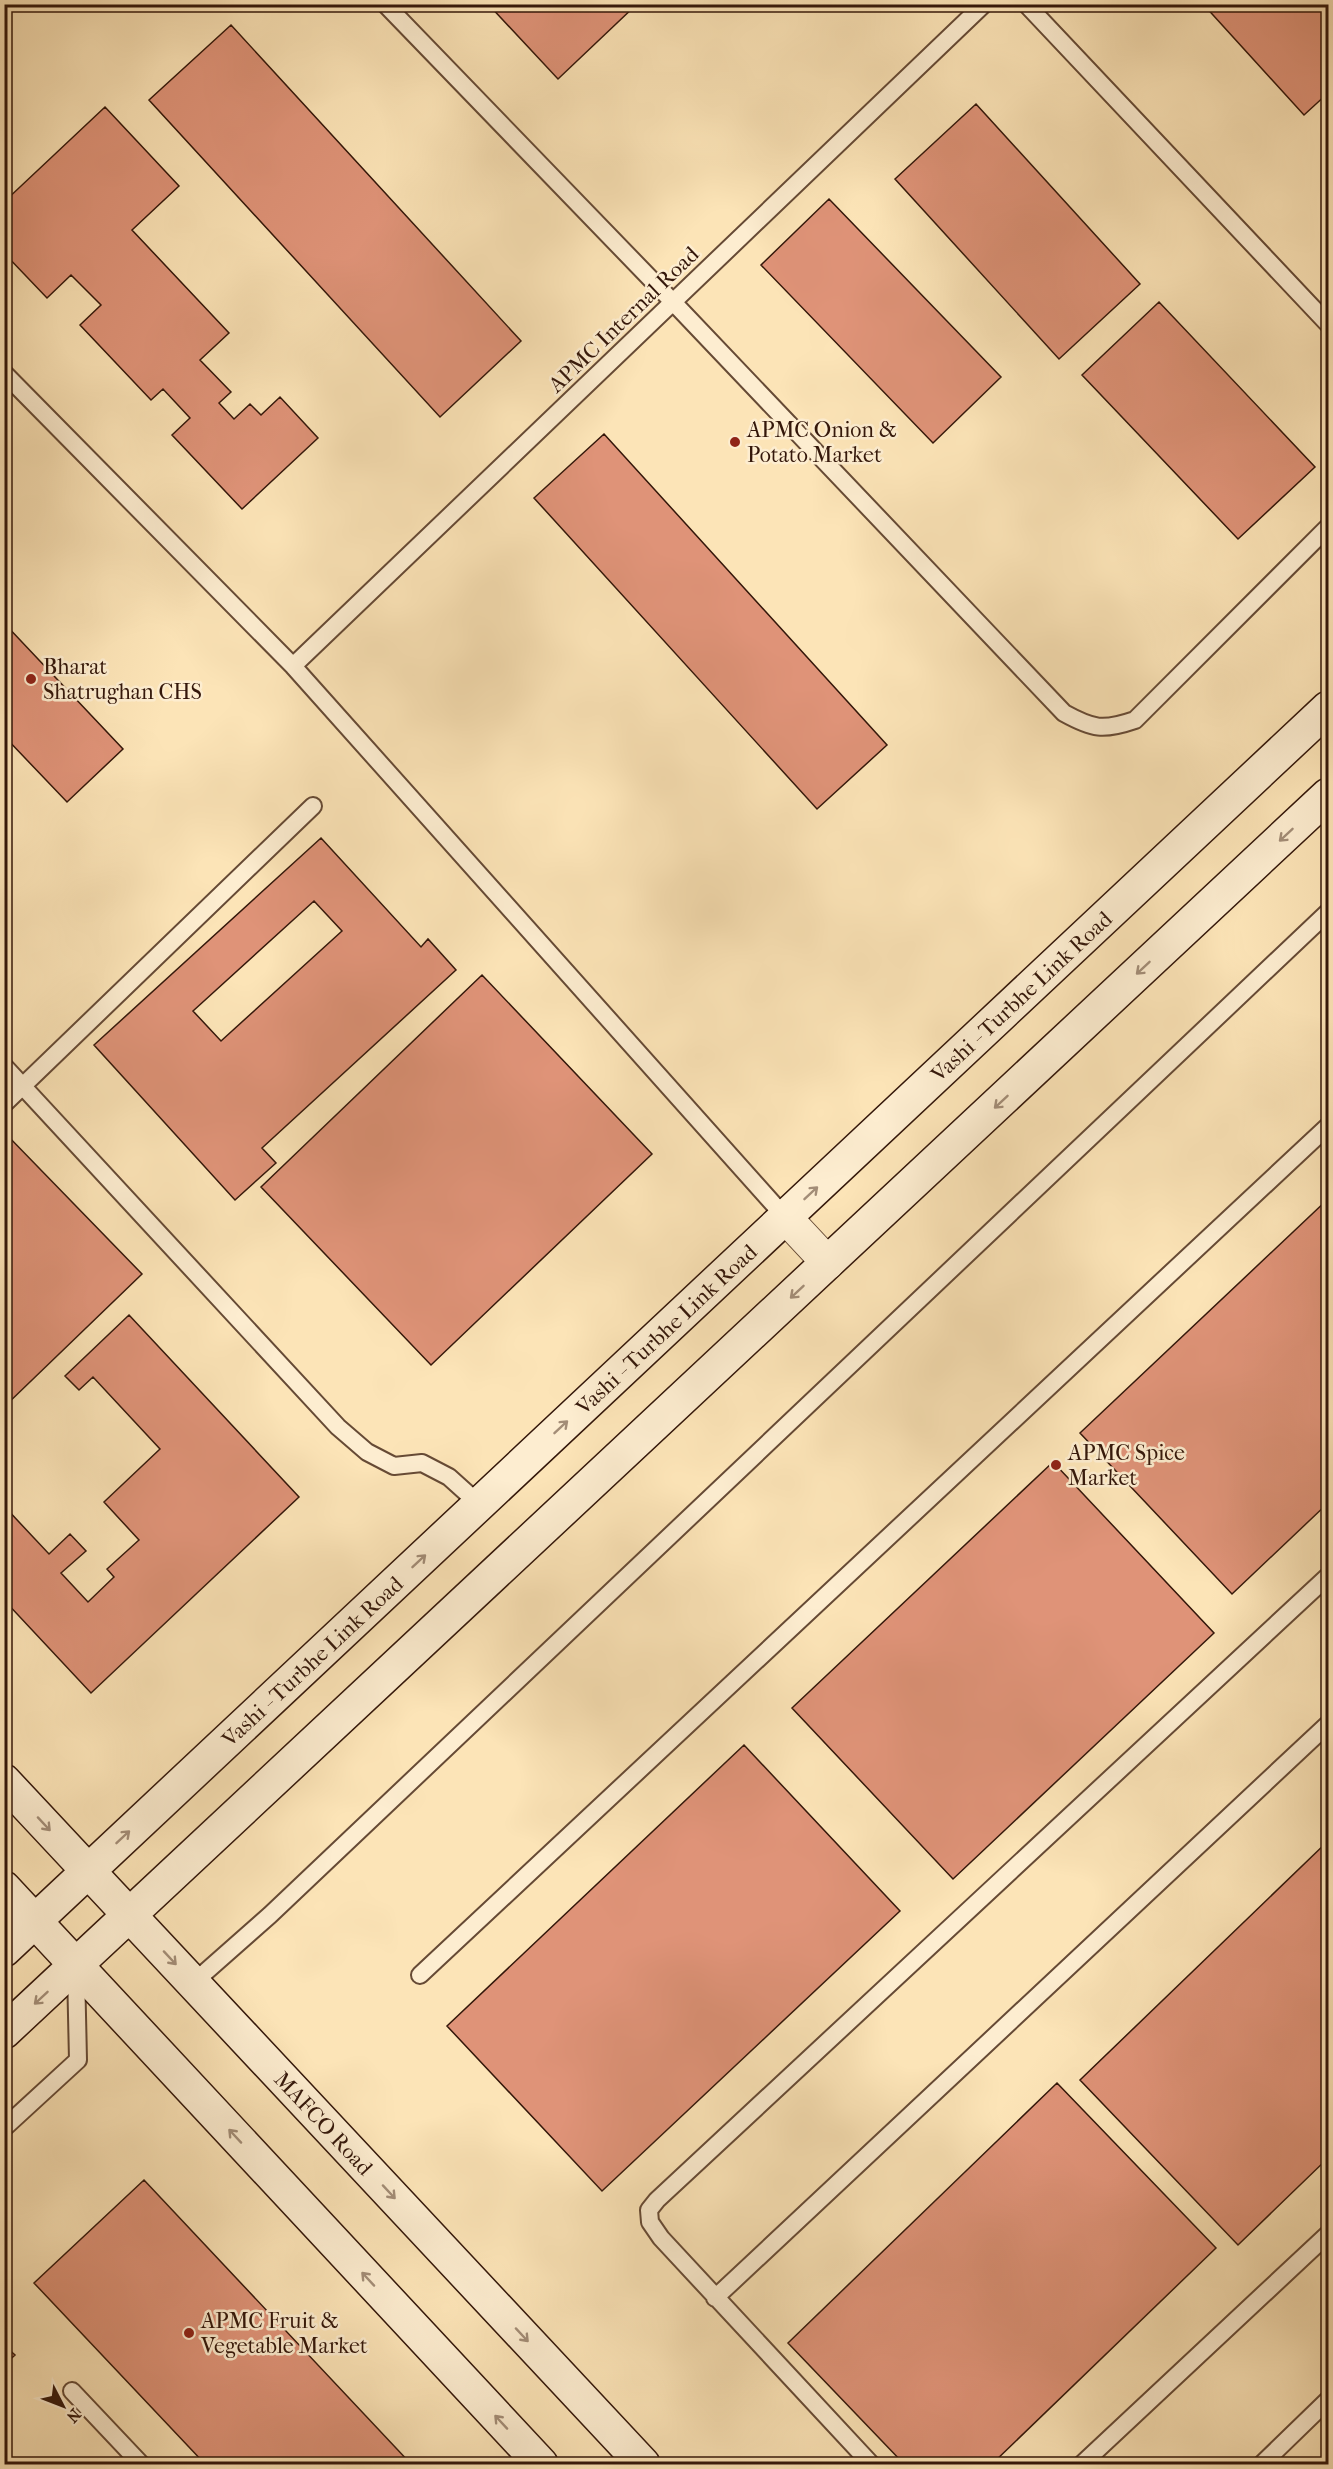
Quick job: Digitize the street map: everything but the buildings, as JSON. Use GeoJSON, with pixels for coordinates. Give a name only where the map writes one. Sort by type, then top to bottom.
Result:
{"type":"FeatureCollection","features":[{"type":"Feature","properties":{"kind":"main road","name":"Vashi - Turbhe Link Road"},"geometry":{"type":"LineString","coordinates":[[4,1950],[1329,708]]}},
{"type":"Feature","properties":{"kind":"main road"},"geometry":{"type":"LineString","coordinates":[[4,2032],[1329,795]]}},
{"type":"Feature","properties":{"kind":"main road","name":"MAFCO Road"},"geometry":{"type":"LineString","coordinates":[[4,1781],[643,2464]]}},
{"type":"Feature","properties":{"kind":"main road"},"geometry":{"type":"LineString","coordinates":[[4,1888],[540,2464]]}},
{"type":"Feature","properties":{"kind":"street"},"geometry":{"type":"LineString","coordinates":[[785,1217],[828,1263]]}},
{"type":"Feature","properties":{"kind":"lane"},"geometry":{"type":"LineString","coordinates":[[385,4],[673,302],[1064,713],[1087,726],[1110,729],[1135,720],[1329,527]]}},
{"type":"Feature","properties":{"kind":"lane","name":"APMC Internal Road"},"geometry":{"type":"LineString","coordinates":[[293,666],[984,4]]}},
{"type":"Feature","properties":{"kind":"lane"},"geometry":{"type":"LineString","coordinates":[[1026,4],[1329,324]]}},
{"type":"Feature","properties":{"kind":"lane"},"geometry":{"type":"LineString","coordinates":[[4,373],[293,666],[785,1217]]}},
{"type":"Feature","properties":{"kind":"lane"},"geometry":{"type":"LineString","coordinates":[[4,1104],[313,806]]}},
{"type":"Feature","properties":{"kind":"lane"},"geometry":{"type":"LineString","coordinates":[[193,1983],[296,1890],[1329,912]]}},
{"type":"Feature","properties":{"kind":"lane"},"geometry":{"type":"LineString","coordinates":[[4,1066],[338,1426],[367,1452],[394,1466],[422,1463],[449,1477],[479,1504]]}},
{"type":"Feature","properties":{"kind":"lane"},"geometry":{"type":"LineString","coordinates":[[420,1974],[1329,1125]]}},
{"type":"Feature","properties":{"kind":"lane"},"geometry":{"type":"LineString","coordinates":[[871,2464],[715,2298],[650,2222],[649,2210],[657,2200],[1329,1576]]}},
{"type":"Feature","properties":{"kind":"lane"},"geometry":{"type":"LineString","coordinates":[[715,2298],[1329,1724]]}},
{"type":"Feature","properties":{"kind":"lane"},"geometry":{"type":"LineString","coordinates":[[4,2128],[78,2060],[76,1965]]}},
{"type":"Feature","properties":{"kind":"lane"},"geometry":{"type":"LineString","coordinates":[[1082,2464],[1329,2234]]}},
{"type":"Feature","properties":{"kind":"lane"},"geometry":{"type":"LineString","coordinates":[[72,2391],[141,2464]]}},
{"type":"Feature","properties":{"kind":"lane"},"geometry":{"type":"LineString","coordinates":[[1262,2464],[1329,2400]]}},
{"type":"Feature","properties":{"kind":"place","name":"APMC Onion & Potato Market"},"geometry":{"type":"Point","coordinates":[735,442]}},
{"type":"Feature","properties":{"kind":"place","name":"Bharat Shatrughan CHS"},"geometry":{"type":"Point","coordinates":[31,679]}},
{"type":"Feature","properties":{"kind":"place","name":"APMC Spice Market"},"geometry":{"type":"Point","coordinates":[1056,1465]}},
{"type":"Feature","properties":{"kind":"place","name":"APMC Fruit & Vegetable Market"},"geometry":{"type":"Point","coordinates":[189,2333]}}]}
